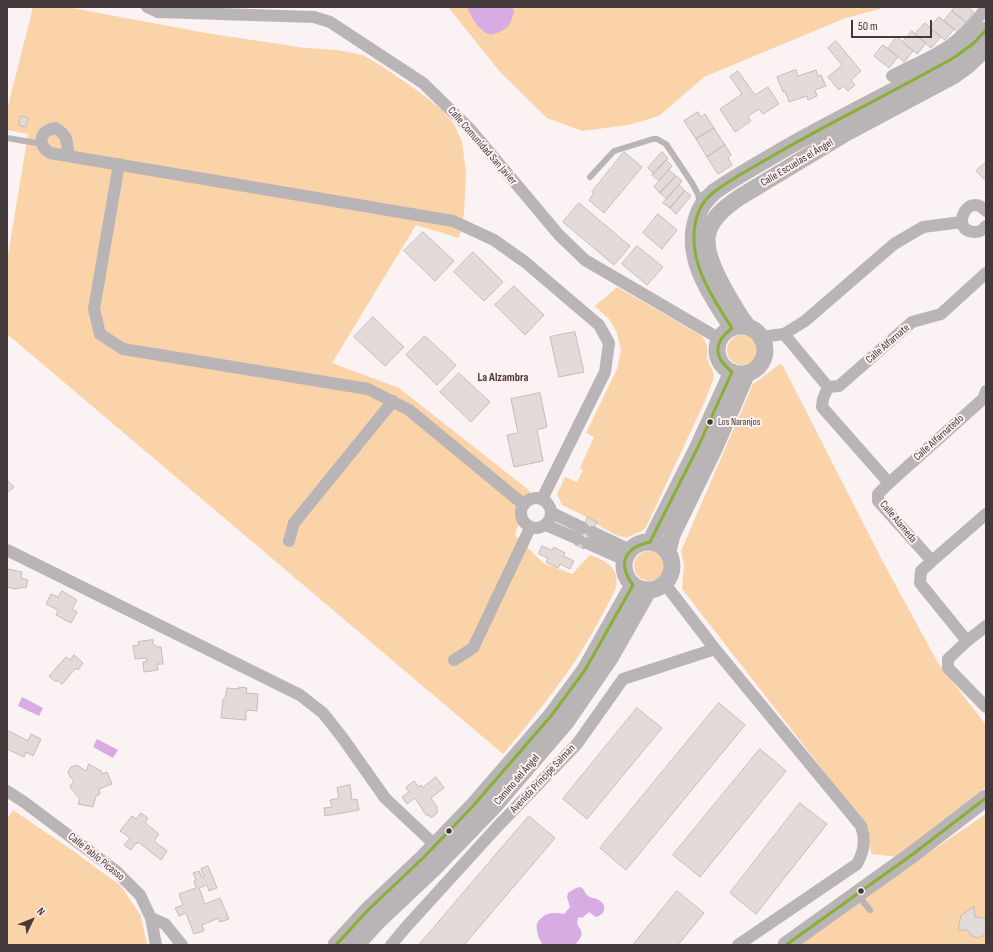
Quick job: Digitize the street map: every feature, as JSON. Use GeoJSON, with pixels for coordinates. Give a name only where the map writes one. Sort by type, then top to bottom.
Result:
{"type":"FeatureCollection","features":[{"type":"Feature","properties":{"kind":"street","name":"Calle Comunidad San Javier"},"geometry":{"type":"LineString","coordinates":[[147,7],[158,12],[314,17],[330,22],[423,82],[470,129],[559,235],[585,260],[740,333]]}},
{"type":"Feature","properties":{"kind":"street"},"geometry":{"type":"LineString","coordinates":[[892,76],[948,46],[966,31],[986,8]]}},
{"type":"Feature","properties":{"kind":"street","name":"Calle Escuelas el Ángel"},"geometry":{"type":"LineString","coordinates":[[740,333],[701,277],[696,262],[693,246],[693,231],[700,207],[713,193],[756,166],[807,136],[955,57],[974,43],[986,30]]}},
{"type":"Feature","properties":{"kind":"street","name":"Calle Escuelas el Ángel"},"geometry":{"type":"LineString","coordinates":[[740,333],[739,316],[708,257],[706,241],[708,231],[711,223],[719,213],[727,205],[846,133],[953,76],[986,48]]}},
{"type":"Feature","properties":{"kind":"street"},"geometry":{"type":"LineString","coordinates":[[69,156],[66,139],[63,133],[54,128],[48,130],[42,137],[42,144],[44,149],[50,153],[453,221],[494,240],[525,262],[599,325],[609,343],[605,372],[542,499]]}},
{"type":"Feature","properties":{"kind":"street"},"geometry":{"type":"LineString","coordinates":[[119,164],[94,310],[100,334],[123,349],[368,389],[409,410],[523,504]]}},
{"type":"Feature","properties":{"kind":"street"},"geometry":{"type":"LineString","coordinates":[[985,229],[978,232],[971,232],[965,228],[962,222],[962,215],[966,209],[972,206],[979,206],[986,210]]}},
{"type":"Feature","properties":{"kind":"street"},"geometry":{"type":"LineString","coordinates":[[740,333],[764,344],[765,352],[763,359],[760,366],[754,371],[739,373],[724,366],[719,358],[717,348],[740,333],[784,334],[805,321],[894,244],[923,227],[962,222]]}},
{"type":"Feature","properties":{"kind":"street","name":"Calle Alfarnate"},"geometry":{"type":"LineString","coordinates":[[828,386],[839,386],[912,322],[940,314],[986,273]]}},
{"type":"Feature","properties":{"kind":"street"},"geometry":{"type":"LineString","coordinates":[[784,334],[828,386]]}},
{"type":"Feature","properties":{"kind":"street"},"geometry":{"type":"LineString","coordinates":[[650,542],[698,447],[739,373]]}},
{"type":"Feature","properties":{"kind":"street"},"geometry":{"type":"LineString","coordinates":[[668,551],[672,535],[714,449],[739,373]]}},
{"type":"Feature","properties":{"kind":"street","name":"Calle Alameda"},"geometry":{"type":"LineString","coordinates":[[828,386],[823,399],[822,407],[890,483],[878,494],[878,501],[932,561]]}},
{"type":"Feature","properties":{"kind":"street","name":"Calle Alfarnatedo"},"geometry":{"type":"LineString","coordinates":[[890,483],[983,399],[986,392]]}},
{"type":"Feature","properties":{"kind":"street"},"geometry":{"type":"LineString","coordinates":[[289,541],[294,523],[394,401]]}},
{"type":"Feature","properties":{"kind":"street"},"geometry":{"type":"LineString","coordinates":[[532,498],[542,499],[547,502],[550,507],[552,513],[550,520],[546,525],[538,529],[530,528],[522,522],[520,512],[523,504],[532,498]]}},
{"type":"Feature","properties":{"kind":"street"},"geometry":{"type":"LineString","coordinates":[[552,513],[588,530],[628,555]]}},
{"type":"Feature","properties":{"kind":"street"},"geometry":{"type":"LineString","coordinates":[[968,641],[920,583],[921,571],[986,514]]}},
{"type":"Feature","properties":{"kind":"street"},"geometry":{"type":"LineString","coordinates":[[546,525],[582,541],[628,555]]}},
{"type":"Feature","properties":{"kind":"street"},"geometry":{"type":"LineString","coordinates":[[454,660],[473,648],[530,528]]}},
{"type":"Feature","properties":{"kind":"street"},"geometry":{"type":"LineString","coordinates":[[650,542],[663,546],[668,551],[673,564],[670,578],[665,584],[657,589],[640,588],[628,579],[625,573],[628,555],[639,543],[650,542]]}},
{"type":"Feature","properties":{"kind":"street"},"geometry":{"type":"LineString","coordinates":[[7,550],[300,695],[323,713],[342,737],[385,798],[435,845]]}},
{"type":"Feature","properties":{"kind":"street"},"geometry":{"type":"LineString","coordinates":[[665,584],[715,649],[861,826],[864,834],[862,854],[857,864],[738,945]]}},
{"type":"Feature","properties":{"kind":"street","name":"Camino del Ángel"},"geometry":{"type":"LineString","coordinates":[[336,945],[367,911],[435,845],[510,765],[551,716],[585,670],[640,588]]}},
{"type":"Feature","properties":{"kind":"street","name":"Camino del Ángel"},"geometry":{"type":"LineString","coordinates":[[356,945],[379,920],[495,805],[566,722],[610,658],[640,588]]}},
{"type":"Feature","properties":{"kind":"street"},"geometry":{"type":"LineString","coordinates":[[986,626],[948,659],[948,668],[986,707]]}},
{"type":"Feature","properties":{"kind":"street","name":"Avenida Principe Salman"},"geometry":{"type":"LineString","coordinates":[[392,945],[407,926],[498,826],[577,744],[623,679],[715,649]]}},
{"type":"Feature","properties":{"kind":"street","name":"Calle Pablo Picasso"},"geometry":{"type":"LineString","coordinates":[[7,791],[116,871],[140,895],[151,918],[156,945]]}},
{"type":"Feature","properties":{"kind":"street"},"geometry":{"type":"LineString","coordinates":[[786,945],[913,854],[986,798]]}},
{"type":"Feature","properties":{"kind":"street"},"geometry":{"type":"LineString","coordinates":[[151,918],[165,924],[182,945]]}},
{"type":"Feature","properties":{"kind":"lane"},"geometry":{"type":"LineString","coordinates":[[7,138],[42,144]]}},
{"type":"Feature","properties":{"kind":"lane"},"geometry":{"type":"LineString","coordinates":[[590,177],[614,151],[653,139],[658,139],[666,144],[692,183],[698,194],[700,207]]}},
{"type":"Feature","properties":{"kind":"lane"},"geometry":{"type":"LineString","coordinates":[[857,894],[870,910]]}},
{"type":"Feature","properties":{"kind":"shaded area"},"geometry":{"type":"Polygon","coordinates":[[[33,7],[67,7],[206,33],[305,48],[337,50],[363,55],[418,91],[441,109],[454,124],[462,142],[466,172],[464,214],[459,238],[416,225],[332,363],[399,388],[530,491],[515,535],[543,563],[572,574],[590,555],[606,563],[614,570],[617,581],[616,588],[599,622],[584,647],[552,693],[503,754],[7,334],[7,261],[28,134],[7,130],[7,110],[33,7]]]}},
{"type":"Feature","properties":{"kind":"shaded area"},"geometry":{"type":"Polygon","coordinates":[[[448,7],[886,7],[843,19],[704,77],[659,116],[628,125],[582,131],[547,118],[501,73],[448,7]]]}},
{"type":"Feature","properties":{"kind":"shaded area"},"geometry":{"type":"Polygon","coordinates":[[[469,7],[511,7],[514,10],[509,25],[504,30],[491,35],[483,31],[477,25],[468,10],[469,7]]]}},
{"type":"Feature","properties":{"kind":"shaded area"},"geometry":{"type":"Polygon","coordinates":[[[617,287],[702,336],[707,345],[707,359],[714,373],[705,401],[646,527],[642,531],[626,538],[616,535],[596,524],[597,522],[562,505],[557,494],[565,477],[577,482],[583,470],[580,468],[594,437],[586,433],[617,369],[621,350],[617,333],[609,319],[595,306],[617,287]]]}},
{"type":"Feature","properties":{"kind":"shaded area"},"geometry":{"type":"Polygon","coordinates":[[[742,335],[748,336],[756,344],[756,356],[748,364],[742,365],[736,364],[728,356],[727,350],[728,344],[736,336],[742,335]]]}},
{"type":"Feature","properties":{"kind":"shaded area"},"geometry":{"type":"Polygon","coordinates":[[[780,364],[783,366],[882,560],[938,663],[986,725],[986,786],[971,804],[900,857],[871,854],[868,828],[682,589],[684,565],[681,551],[753,384],[780,364]]]}},
{"type":"Feature","properties":{"kind":"shaded area"},"geometry":{"type":"Polygon","coordinates":[[[649,551],[660,555],[664,566],[660,577],[649,581],[638,577],[634,566],[638,555],[649,551]]]}},
{"type":"Feature","properties":{"kind":"shaded area"},"geometry":{"type":"Polygon","coordinates":[[[22,697],[43,708],[39,716],[18,706],[22,697]]]}},
{"type":"Feature","properties":{"kind":"shaded area"},"geometry":{"type":"Polygon","coordinates":[[[97,739],[118,750],[113,758],[93,747],[97,739]]]}},
{"type":"Feature","properties":{"kind":"shaded area"},"geometry":{"type":"Polygon","coordinates":[[[13,810],[121,886],[141,916],[147,945],[7,945],[7,819],[13,810]]]}},
{"type":"Feature","properties":{"kind":"shaded area"},"geometry":{"type":"Polygon","coordinates":[[[986,814],[986,945],[797,945],[931,851],[986,814]]]}},
{"type":"Feature","properties":{"kind":"shaded area"},"geometry":{"type":"Polygon","coordinates":[[[580,887],[586,894],[602,902],[604,905],[603,913],[596,917],[589,912],[582,918],[578,918],[577,924],[582,934],[575,945],[543,945],[538,934],[537,923],[540,919],[549,914],[564,914],[570,907],[567,897],[568,893],[580,887]]]}},
{"type":"Feature","properties":{"kind":"building"},"geometry":{"type":"Polygon","coordinates":[[[955,7],[968,7],[974,12],[966,22],[952,11],[955,7]]]}},
{"type":"Feature","properties":{"kind":"building"},"geometry":{"type":"Polygon","coordinates":[[[952,11],[966,22],[958,32],[944,21],[952,11]]]}},
{"type":"Feature","properties":{"kind":"building"},"geometry":{"type":"Polygon","coordinates":[[[939,17],[954,29],[945,40],[930,28],[939,17]]]}},
{"type":"Feature","properties":{"kind":"building"},"geometry":{"type":"Polygon","coordinates":[[[925,23],[941,37],[931,48],[915,34],[925,23]]]}},
{"type":"Feature","properties":{"kind":"building"},"geometry":{"type":"Polygon","coordinates":[[[912,31],[926,43],[917,54],[903,42],[912,31]]]}},
{"type":"Feature","properties":{"kind":"building"},"geometry":{"type":"Polygon","coordinates":[[[897,37],[913,51],[904,62],[888,48],[897,37]]]}},
{"type":"Feature","properties":{"kind":"building"},"geometry":{"type":"Polygon","coordinates":[[[836,41],[861,71],[851,80],[855,85],[848,91],[843,86],[839,90],[828,77],[842,65],[828,48],[836,41]]]}},
{"type":"Feature","properties":{"kind":"building"},"geometry":{"type":"Polygon","coordinates":[[[883,45],[898,57],[889,68],[874,56],[883,45]]]}},
{"type":"Feature","properties":{"kind":"building"},"geometry":{"type":"Polygon","coordinates":[[[796,70],[798,76],[816,70],[818,76],[821,75],[826,86],[815,90],[817,96],[808,100],[807,96],[789,102],[777,77],[796,70]]]}},
{"type":"Feature","properties":{"kind":"building"},"geometry":{"type":"Polygon","coordinates":[[[738,71],[755,95],[768,87],[779,104],[763,114],[759,109],[748,116],[751,121],[735,132],[720,109],[742,94],[730,77],[738,71]]]}},
{"type":"Feature","properties":{"kind":"building"},"geometry":{"type":"Polygon","coordinates":[[[698,112],[701,117],[705,114],[714,128],[696,139],[684,121],[698,112]]]}},
{"type":"Feature","properties":{"kind":"building"},"geometry":{"type":"Polygon","coordinates":[[[21,116],[28,118],[26,127],[19,125],[21,116]]]}},
{"type":"Feature","properties":{"kind":"building"},"geometry":{"type":"Polygon","coordinates":[[[714,128],[725,145],[707,157],[696,139],[714,128]]]}},
{"type":"Feature","properties":{"kind":"building"},"geometry":{"type":"Polygon","coordinates":[[[725,145],[731,155],[728,158],[732,165],[718,174],[707,157],[725,145]]]}},
{"type":"Feature","properties":{"kind":"building"},"geometry":{"type":"Polygon","coordinates":[[[624,152],[642,167],[604,213],[589,200],[594,193],[592,192],[624,152]]]}},
{"type":"Feature","properties":{"kind":"building"},"geometry":{"type":"Polygon","coordinates":[[[662,152],[668,158],[654,174],[648,168],[662,152]]]}},
{"type":"Feature","properties":{"kind":"building"},"geometry":{"type":"Polygon","coordinates":[[[666,160],[672,166],[659,181],[652,175],[666,160]]]}},
{"type":"Feature","properties":{"kind":"building"},"geometry":{"type":"Polygon","coordinates":[[[986,162],[986,181],[976,171],[986,162]]]}},
{"type":"Feature","properties":{"kind":"building"},"geometry":{"type":"Polygon","coordinates":[[[669,170],[676,176],[660,193],[654,187],[669,170]]]}},
{"type":"Feature","properties":{"kind":"building"},"geometry":{"type":"Polygon","coordinates":[[[676,176],[682,181],[667,199],[660,193],[676,176]]]}},
{"type":"Feature","properties":{"kind":"building"},"geometry":{"type":"Polygon","coordinates":[[[679,185],[685,191],[670,208],[663,203],[679,185]]]}},
{"type":"Feature","properties":{"kind":"building"},"geometry":{"type":"Polygon","coordinates":[[[685,191],[691,196],[676,214],[670,208],[685,191]]]}},
{"type":"Feature","properties":{"kind":"building"},"geometry":{"type":"Polygon","coordinates":[[[579,203],[630,246],[614,265],[563,222],[579,203]]]}},
{"type":"Feature","properties":{"kind":"building"},"geometry":{"type":"Polygon","coordinates":[[[658,214],[677,230],[662,249],[643,233],[658,214]]]}},
{"type":"Feature","properties":{"kind":"building"},"geometry":{"type":"Polygon","coordinates":[[[423,232],[454,261],[435,281],[404,251],[423,232]]]}},
{"type":"Feature","properties":{"kind":"building"},"geometry":{"type":"Polygon","coordinates":[[[637,246],[663,267],[647,285],[622,264],[637,246]]]}},
{"type":"Feature","properties":{"kind":"building"},"geometry":{"type":"Polygon","coordinates":[[[473,252],[503,282],[484,301],[454,272],[473,252]]]}},
{"type":"Feature","properties":{"kind":"building"},"geometry":{"type":"Polygon","coordinates":[[[514,286],[544,315],[525,335],[495,305],[514,286]]]}},
{"type":"Feature","properties":{"kind":"building"},"geometry":{"type":"Polygon","coordinates":[[[373,317],[404,347],[385,366],[354,337],[373,317]]]}},
{"type":"Feature","properties":{"kind":"building"},"geometry":{"type":"Polygon","coordinates":[[[575,332],[584,372],[559,377],[550,337],[575,332]]]}},
{"type":"Feature","properties":{"kind":"building"},"geometry":{"type":"Polygon","coordinates":[[[425,336],[456,365],[437,385],[406,355],[425,336]]]}},
{"type":"Feature","properties":{"kind":"building"},"geometry":{"type":"Polygon","coordinates":[[[459,373],[490,402],[471,422],[440,392],[459,373]]]}},
{"type":"Feature","properties":{"kind":"building"},"geometry":{"type":"Polygon","coordinates":[[[540,393],[547,427],[537,430],[543,461],[514,467],[507,435],[518,433],[511,399],[540,393]]]}},
{"type":"Feature","properties":{"kind":"building"},"geometry":{"type":"Polygon","coordinates":[[[7,480],[14,487],[7,493],[7,480]]]}},
{"type":"Feature","properties":{"kind":"building"},"geometry":{"type":"Polygon","coordinates":[[[588,517],[597,522],[584,549],[575,545],[588,517]]]}},
{"type":"Feature","properties":{"kind":"building"},"geometry":{"type":"Polygon","coordinates":[[[542,546],[552,550],[554,547],[565,553],[563,556],[574,561],[570,569],[560,564],[558,568],[546,562],[548,558],[539,554],[542,546]]]}},
{"type":"Feature","properties":{"kind":"building"},"geometry":{"type":"Polygon","coordinates":[[[8,569],[22,572],[21,578],[28,580],[26,588],[20,587],[15,589],[7,587],[8,569]]]}},
{"type":"Feature","properties":{"kind":"building"},"geometry":{"type":"Polygon","coordinates":[[[62,591],[77,600],[72,609],[77,612],[71,623],[56,615],[58,610],[46,604],[51,594],[58,597],[62,591]]]}},
{"type":"Feature","properties":{"kind":"building"},"geometry":{"type":"Polygon","coordinates":[[[153,640],[153,644],[157,647],[161,647],[163,664],[157,664],[158,670],[144,672],[143,662],[147,661],[147,658],[135,659],[133,646],[139,645],[138,642],[153,640]]]}},
{"type":"Feature","properties":{"kind":"building"},"geometry":{"type":"Polygon","coordinates":[[[74,655],[83,663],[78,670],[76,668],[62,684],[57,680],[56,682],[49,676],[66,657],[70,660],[74,655]]]}},
{"type":"Feature","properties":{"kind":"building"},"geometry":{"type":"Polygon","coordinates":[[[239,687],[247,688],[246,693],[258,694],[257,711],[246,710],[246,720],[221,718],[223,699],[225,699],[227,688],[239,689],[239,687]]]}},
{"type":"Feature","properties":{"kind":"building"},"geometry":{"type":"Polygon","coordinates":[[[719,703],[745,725],[626,870],[600,848],[719,703]]]}},
{"type":"Feature","properties":{"kind":"building"},"geometry":{"type":"Polygon","coordinates":[[[637,708],[662,728],[587,819],[563,799],[637,708]]]}},
{"type":"Feature","properties":{"kind":"building"},"geometry":{"type":"Polygon","coordinates":[[[7,730],[28,741],[31,734],[41,739],[33,756],[26,752],[24,757],[7,749],[7,730]]]}},
{"type":"Feature","properties":{"kind":"building"},"geometry":{"type":"Polygon","coordinates":[[[760,749],[786,771],[700,877],[673,855],[760,749]]]}},
{"type":"Feature","properties":{"kind":"building"},"geometry":{"type":"Polygon","coordinates":[[[89,764],[101,771],[102,774],[107,772],[112,784],[99,789],[100,794],[96,796],[93,807],[78,804],[80,799],[70,787],[74,780],[70,777],[68,772],[71,767],[77,765],[86,771],[89,764]]]}},
{"type":"Feature","properties":{"kind":"building"},"geometry":{"type":"Polygon","coordinates":[[[436,777],[444,788],[431,798],[437,807],[437,813],[431,818],[429,815],[426,815],[415,798],[407,804],[402,797],[409,792],[406,787],[414,781],[419,787],[421,785],[423,787],[436,777]]]}},
{"type":"Feature","properties":{"kind":"building"},"geometry":{"type":"Polygon","coordinates":[[[350,785],[352,800],[357,799],[359,810],[325,816],[324,808],[332,807],[330,800],[339,798],[337,788],[350,785]]]}},
{"type":"Feature","properties":{"kind":"building"},"geometry":{"type":"Polygon","coordinates":[[[800,803],[827,824],[756,914],[730,893],[800,803]]]}},
{"type":"Feature","properties":{"kind":"building"},"geometry":{"type":"Polygon","coordinates":[[[141,813],[148,818],[145,823],[159,834],[154,841],[167,851],[161,860],[138,842],[131,850],[124,845],[130,838],[120,831],[132,816],[136,819],[141,813]]]}},
{"type":"Feature","properties":{"kind":"building"},"geometry":{"type":"Polygon","coordinates":[[[529,816],[555,838],[464,945],[419,945],[529,816]]]}},
{"type":"Feature","properties":{"kind":"building"},"geometry":{"type":"Polygon","coordinates":[[[208,866],[217,888],[209,891],[207,885],[199,888],[205,904],[220,898],[229,919],[220,922],[219,918],[202,925],[204,931],[194,934],[186,913],[179,916],[175,908],[183,905],[179,894],[196,888],[194,881],[196,880],[193,873],[199,871],[202,878],[204,877],[201,869],[208,866]]]}},
{"type":"Feature","properties":{"kind":"building"},"geometry":{"type":"Polygon","coordinates":[[[677,891],[704,913],[678,945],[633,945],[677,891]]]}},
{"type":"Feature","properties":{"kind":"building"},"geometry":{"type":"Polygon","coordinates":[[[974,907],[975,917],[984,918],[986,922],[986,934],[979,938],[972,936],[967,930],[958,930],[961,916],[974,907]]]}},
{"type":"Feature","properties":{"kind":"transit line"},"geometry":{"type":"LineString","coordinates":[[336,945],[367,911],[423,858],[473,806],[551,716],[585,670],[633,585],[625,570],[624,563],[626,558],[629,552],[634,548],[650,542],[698,447],[732,372],[721,361],[718,350],[721,339],[732,328],[708,289],[697,261],[694,246],[694,231],[697,216],[708,197],[728,182],[796,142],[955,57],[974,43],[986,30]]}},
{"type":"Feature","properties":{"kind":"transit line"},"geometry":{"type":"LineString","coordinates":[[786,945],[913,854],[986,798]]}},
{"type":"Feature","properties":{"kind":"place","name":"Los Naranjos"},"geometry":{"type":"Point","coordinates":[710,422]}},
{"type":"Feature","properties":{"kind":"district","name":"La Alzambra"},"geometry":{"type":"Point","coordinates":[503,378]}}]}
